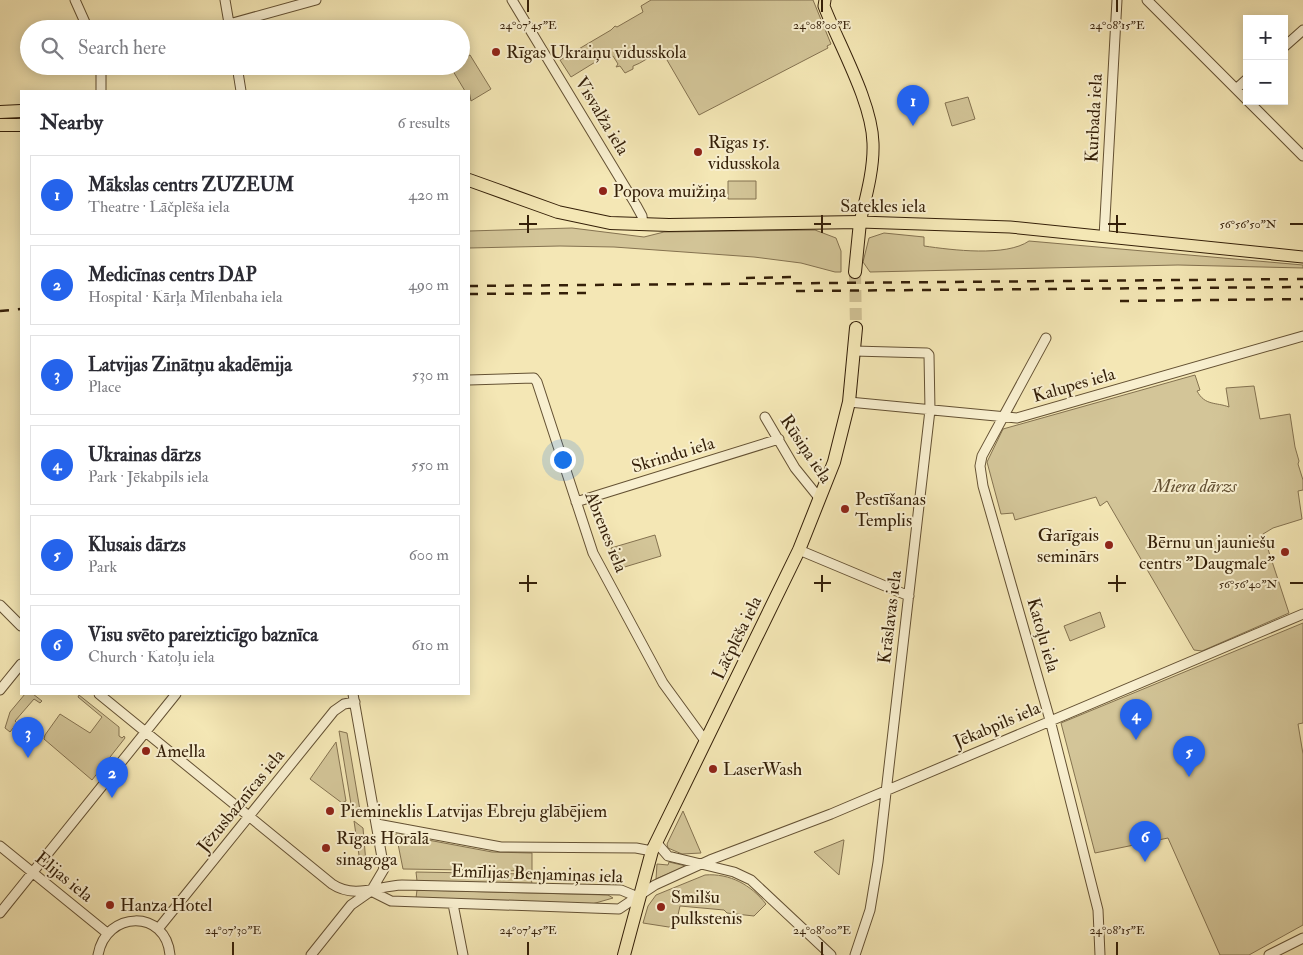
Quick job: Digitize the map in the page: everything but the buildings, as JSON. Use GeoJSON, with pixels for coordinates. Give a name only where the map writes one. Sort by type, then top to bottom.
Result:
{"type":"FeatureCollection","features":[{"type":"Feature","properties":{"kind":"highway"},"geometry":{"type":"LineString","coordinates":[[0,112],[20,111]]}},
{"type":"Feature","properties":{"kind":"highway"},"geometry":{"type":"LineString","coordinates":[[0,125],[20,125]]}},
{"type":"Feature","properties":{"kind":"highway","name":"Satekles iela"},"geometry":{"type":"LineString","coordinates":[[470,180],[579,218],[610,224],[860,222]]}},
{"type":"Feature","properties":{"kind":"highway"},"geometry":{"type":"LineString","coordinates":[[855,272],[860,222]]}},
{"type":"Feature","properties":{"kind":"highway","name":"Lāčplēša iela"},"geometry":{"type":"LineString","coordinates":[[624,955],[638,897],[654,847],[799,550],[820,499],[840,444],[849,402],[856,328]]}},
{"type":"Feature","properties":{"kind":"main road"},"geometry":{"type":"LineString","coordinates":[[826,0],[831,4],[843,38],[843,48],[873,134],[872,162],[860,222]]}},
{"type":"Feature","properties":{"kind":"main road","name":"Satekles iela"},"geometry":{"type":"LineString","coordinates":[[860,222],[1010,227],[1303,258]]}},
{"type":"Feature","properties":{"kind":"street"},"geometry":{"type":"LineString","coordinates":[[75,0],[84,20]]}},
{"type":"Feature","properties":{"kind":"street"},"geometry":{"type":"LineString","coordinates":[[225,0],[229,20]]}},
{"type":"Feature","properties":{"kind":"street"},"geometry":{"type":"LineString","coordinates":[[250,20],[316,0]]}},
{"type":"Feature","properties":{"kind":"street","name":"Visvalža iela"},"geometry":{"type":"LineString","coordinates":[[512,0],[636,205],[642,216],[643,225]]}},
{"type":"Feature","properties":{"kind":"street","name":"Kurbada iela"},"geometry":{"type":"LineString","coordinates":[[1104,237],[1117,0]]}},
{"type":"Feature","properties":{"kind":"street"},"geometry":{"type":"LineString","coordinates":[[1147,0],[1243,97]]}},
{"type":"Feature","properties":{"kind":"street"},"geometry":{"type":"LineString","coordinates":[[1288,43],[1303,30]]}},
{"type":"Feature","properties":{"kind":"street"},"geometry":{"type":"LineString","coordinates":[[101,75],[101,90]]}},
{"type":"Feature","properties":{"kind":"street"},"geometry":{"type":"LineString","coordinates":[[239,75],[242,90]]}},
{"type":"Feature","properties":{"kind":"street"},"geometry":{"type":"LineString","coordinates":[[1236,89],[1243,83]]}},
{"type":"Feature","properties":{"kind":"street"},"geometry":{"type":"LineString","coordinates":[[1251,105],[1303,156]]}},
{"type":"Feature","properties":{"kind":"street","name":"Kalupes iela"},"geometry":{"type":"LineString","coordinates":[[849,402],[1016,418],[1303,336]]}},
{"type":"Feature","properties":{"kind":"street","name":"Katoļu iela"},"geometry":{"type":"LineString","coordinates":[[1046,338],[982,456],[980,466],[1050,720],[1098,910],[1100,955]]}},
{"type":"Feature","properties":{"kind":"street","name":"Krāslavas iela"},"geometry":{"type":"LineString","coordinates":[[854,351],[927,353],[929,355],[930,410],[884,792],[883,820],[872,899],[866,926],[854,955]]}},
{"type":"Feature","properties":{"kind":"street","name":"Abrenes iela"},"geometry":{"type":"LineString","coordinates":[[470,380],[534,378],[540,389],[593,553],[663,683],[706,742]]}},
{"type":"Feature","properties":{"kind":"street","name":"Rūsiņa iela"},"geometry":{"type":"LineString","coordinates":[[765,417],[795,468],[820,499]]}},
{"type":"Feature","properties":{"kind":"street","name":"Skrindu iela"},"geometry":{"type":"LineString","coordinates":[[576,502],[778,439]]}},
{"type":"Feature","properties":{"kind":"street"},"geometry":{"type":"LineString","coordinates":[[799,550],[909,596]]}},
{"type":"Feature","properties":{"kind":"street"},"geometry":{"type":"LineString","coordinates":[[0,605],[20,625]]}},
{"type":"Feature","properties":{"kind":"street","name":"Jēkabpils iela"},"geometry":{"type":"LineString","coordinates":[[638,897],[655,885],[703,865],[710,860],[776,837],[1303,614]]}},
{"type":"Feature","properties":{"kind":"street"},"geometry":{"type":"LineString","coordinates":[[0,690],[20,665]]}},
{"type":"Feature","properties":{"kind":"street","name":"Emīlijas Benjamiņas iela"},"geometry":{"type":"LineString","coordinates":[[100,695],[336,886],[352,891],[371,891],[386,886],[402,885],[620,890],[638,897]]}},
{"type":"Feature","properties":{"kind":"street"},"geometry":{"type":"LineString","coordinates":[[0,913],[175,695]]}},
{"type":"Feature","properties":{"kind":"street"},"geometry":{"type":"LineString","coordinates":[[310,955],[351,905],[371,891],[384,870],[354,698]]}},
{"type":"Feature","properties":{"kind":"street","name":"Jēzusbaznīcas iela"},"geometry":{"type":"LineString","coordinates":[[158,929],[336,710],[354,698]]}},
{"type":"Feature","properties":{"kind":"street"},"geometry":{"type":"LineString","coordinates":[[377,824],[501,847],[654,847],[668,856],[734,872],[757,884],[831,955]]}},
{"type":"Feature","properties":{"kind":"street","name":"Elijas iela"},"geometry":{"type":"LineString","coordinates":[[0,846],[107,933]]}},
{"type":"Feature","properties":{"kind":"street","name":"Emīlijas Benjamiņas iela"},"geometry":{"type":"LineString","coordinates":[[371,891],[391,901],[618,909],[638,897]]}},
{"type":"Feature","properties":{"kind":"street"},"geometry":{"type":"LineString","coordinates":[[453,904],[463,955]]}},
{"type":"Feature","properties":{"kind":"street"},"geometry":{"type":"LineString","coordinates":[[98,955],[101,943],[107,933],[116,926],[132,921],[148,923],[158,929],[165,937],[170,955]]}},
{"type":"Feature","properties":{"kind":"street"},"geometry":{"type":"LineString","coordinates":[[1269,955],[1303,938]]}},
{"type":"Feature","properties":{"kind":"green space"},"geometry":{"type":"Polygon","coordinates":[[[651,0],[813,0],[831,44],[827,46],[828,48],[699,115],[660,48],[655,50],[657,52],[625,73],[620,66],[616,67],[618,64],[613,56],[609,59],[605,56],[571,77],[560,60],[615,26],[617,27],[643,12],[641,6],[651,0]]]}},
{"type":"Feature","properties":{"kind":"green space"},"geometry":{"type":"Polygon","coordinates":[[[470,55],[491,89],[471,101],[470,90],[464,90],[455,75],[470,75],[470,55]]]}},
{"type":"Feature","properties":{"kind":"green space"},"geometry":{"type":"Polygon","coordinates":[[[968,97],[975,119],[952,126],[945,103],[968,97]]]}},
{"type":"Feature","properties":{"kind":"green space"},"geometry":{"type":"Polygon","coordinates":[[[728,181],[756,181],[756,199],[728,199],[728,181]]]}},
{"type":"Feature","properties":{"kind":"green space"},"geometry":{"type":"Polygon","coordinates":[[[572,228],[644,237],[664,232],[815,230],[836,238],[841,251],[841,272],[801,263],[754,257],[614,247],[470,248],[470,231],[572,228]]]}},
{"type":"Feature","properties":{"kind":"green space"},"geometry":{"type":"Polygon","coordinates":[[[884,233],[924,237],[924,246],[963,250],[993,251],[1019,246],[1029,241],[1303,265],[1303,268],[1178,265],[870,272],[863,262],[869,238],[884,233]]]}},
{"type":"Feature","properties":{"kind":"green space","name":"Miera dārzs"},"geometry":{"type":"Polygon","coordinates":[[[1195,375],[1200,390],[1197,391],[1200,396],[1211,403],[1229,407],[1226,388],[1254,386],[1260,419],[1290,414],[1298,464],[1303,480],[1303,490],[1298,491],[1302,519],[1273,528],[1263,534],[1289,613],[1202,651],[1194,650],[1107,501],[1100,506],[1096,497],[1015,520],[1013,513],[1001,514],[987,462],[1003,429],[1195,375]]]}},
{"type":"Feature","properties":{"kind":"green space"},"geometry":{"type":"Polygon","coordinates":[[[655,535],[661,556],[618,569],[611,548],[655,535]]]}},
{"type":"Feature","properties":{"kind":"green space"},"geometry":{"type":"Polygon","coordinates":[[[1100,612],[1105,627],[1070,641],[1064,626],[1100,612]]]}},
{"type":"Feature","properties":{"kind":"green space"},"geometry":{"type":"Polygon","coordinates":[[[1303,623],[1303,723],[1298,724],[1303,754],[1303,925],[1249,955],[1220,955],[1168,838],[1095,853],[1061,723],[1303,623]]]}},
{"type":"Feature","properties":{"kind":"green space"},"geometry":{"type":"Polygon","coordinates":[[[24,695],[34,695],[42,701],[40,703],[34,699],[15,721],[17,723],[10,732],[5,728],[10,712],[24,695]]]}},
{"type":"Feature","properties":{"kind":"green space"},"geometry":{"type":"Polygon","coordinates":[[[79,695],[119,727],[119,736],[122,738],[124,736],[125,738],[92,780],[44,739],[60,714],[90,733],[102,717],[78,697],[79,695]]]}},
{"type":"Feature","properties":{"kind":"green space"},"geometry":{"type":"Polygon","coordinates":[[[339,731],[347,733],[361,816],[352,810],[339,731]]]}},
{"type":"Feature","properties":{"kind":"green space"},"geometry":{"type":"Polygon","coordinates":[[[336,742],[346,801],[342,803],[310,779],[336,742]]]}},
{"type":"Feature","properties":{"kind":"green space"},"geometry":{"type":"Polygon","coordinates":[[[683,811],[701,853],[682,854],[668,848],[667,844],[683,811]]]}},
{"type":"Feature","properties":{"kind":"green space"},"geometry":{"type":"Polygon","coordinates":[[[354,821],[363,828],[366,863],[360,862],[354,821]]]}},
{"type":"Feature","properties":{"kind":"green space"},"geometry":{"type":"Polygon","coordinates":[[[396,834],[492,852],[532,853],[532,871],[403,869],[396,834]]]}},
{"type":"Feature","properties":{"kind":"green space"},"geometry":{"type":"Polygon","coordinates":[[[844,840],[839,875],[814,852],[844,840]]]}},
{"type":"Feature","properties":{"kind":"green space"},"geometry":{"type":"Polygon","coordinates":[[[669,862],[686,866],[656,879],[657,864],[668,865],[669,862]]]}},
{"type":"Feature","properties":{"kind":"green space"},"geometry":{"type":"Polygon","coordinates":[[[416,872],[528,874],[531,876],[532,884],[417,881],[416,872]]]}},
{"type":"Feature","properties":{"kind":"green space"},"geometry":{"type":"Polygon","coordinates":[[[705,875],[731,878],[754,891],[766,904],[754,916],[727,913],[724,910],[680,906],[675,928],[643,923],[648,906],[656,895],[705,875]]]}},
{"type":"Feature","properties":{"kind":"green space"},"geometry":{"type":"Polygon","coordinates":[[[417,890],[608,895],[613,898],[592,904],[416,898],[417,890]]]}},
{"type":"Feature","properties":{"kind":"tunnel"},"geometry":{"type":"LineString","coordinates":[[855,272],[856,328]]}},
{"type":"Feature","properties":{"kind":"railway"},"geometry":{"type":"LineString","coordinates":[[746,278],[796,277]]}},
{"type":"Feature","properties":{"kind":"railway"},"geometry":{"type":"LineString","coordinates":[[470,286],[1303,279]]}},
{"type":"Feature","properties":{"kind":"railway"},"geometry":{"type":"LineString","coordinates":[[796,291],[1303,287]]}},
{"type":"Feature","properties":{"kind":"railway"},"geometry":{"type":"LineString","coordinates":[[470,294],[591,293]]}},
{"type":"Feature","properties":{"kind":"railway"},"geometry":{"type":"LineString","coordinates":[[1120,301],[1303,299]]}},
{"type":"Feature","properties":{"kind":"railway"},"geometry":{"type":"LineString","coordinates":[[0,311],[20,309]]}},
{"type":"Feature","properties":{"kind":"place","name":"Rīgas Ukraiņu vidusskola"},"geometry":{"type":"Point","coordinates":[496,52]}},
{"type":"Feature","properties":{"kind":"place","name":"Mākslas centrs ZUZEUM"},"geometry":{"type":"Point","coordinates":[913,126]}},
{"type":"Feature","properties":{"kind":"place","name":"Rīgas 15. vidusskola"},"geometry":{"type":"Point","coordinates":[698,152]}},
{"type":"Feature","properties":{"kind":"place","name":"Popova muižiņa"},"geometry":{"type":"Point","coordinates":[603,191]}},
{"type":"Feature","properties":{"kind":"place","name":"Pestīšanas Templis"},"geometry":{"type":"Point","coordinates":[845,509]}},
{"type":"Feature","properties":{"kind":"place","name":"Garīgais seminārs"},"geometry":{"type":"Point","coordinates":[1109,545]}},
{"type":"Feature","properties":{"kind":"place","name":"Bērnu un jauniešu centrs \"Daugmale\""},"geometry":{"type":"Point","coordinates":[1285,552]}},
{"type":"Feature","properties":{"kind":"place","name":"Ukrainas dārzs"},"geometry":{"type":"Point","coordinates":[1136,740]}},
{"type":"Feature","properties":{"kind":"place","name":"Amella"},"geometry":{"type":"Point","coordinates":[146,751]}},
{"type":"Feature","properties":{"kind":"place","name":"Latvijas Zinātņu akadēmija"},"geometry":{"type":"Point","coordinates":[28,758]}},
{"type":"Feature","properties":{"kind":"place","name":"LaserWash"},"geometry":{"type":"Point","coordinates":[713,769]}},
{"type":"Feature","properties":{"kind":"place","name":"Klusais dārzs"},"geometry":{"type":"Point","coordinates":[1189,777]}},
{"type":"Feature","properties":{"kind":"place","name":"Medicīnas centrs DAP"},"geometry":{"type":"Point","coordinates":[112,798]}},
{"type":"Feature","properties":{"kind":"place","name":"Piemineklis Latvijas Ebreju glābējiem"},"geometry":{"type":"Point","coordinates":[330,811]}},
{"type":"Feature","properties":{"kind":"place","name":"Rīgas Horālā sinagoga"},"geometry":{"type":"Point","coordinates":[326,848]}},
{"type":"Feature","properties":{"kind":"place","name":"Visu svēto pareizticīgo baznīca"},"geometry":{"type":"Point","coordinates":[1145,862]}},
{"type":"Feature","properties":{"kind":"place","name":"Hanza Hotel"},"geometry":{"type":"Point","coordinates":[110,905]}},
{"type":"Feature","properties":{"kind":"place","name":"Smilšu pulkstenis"},"geometry":{"type":"Point","coordinates":[661,907]}}]}
